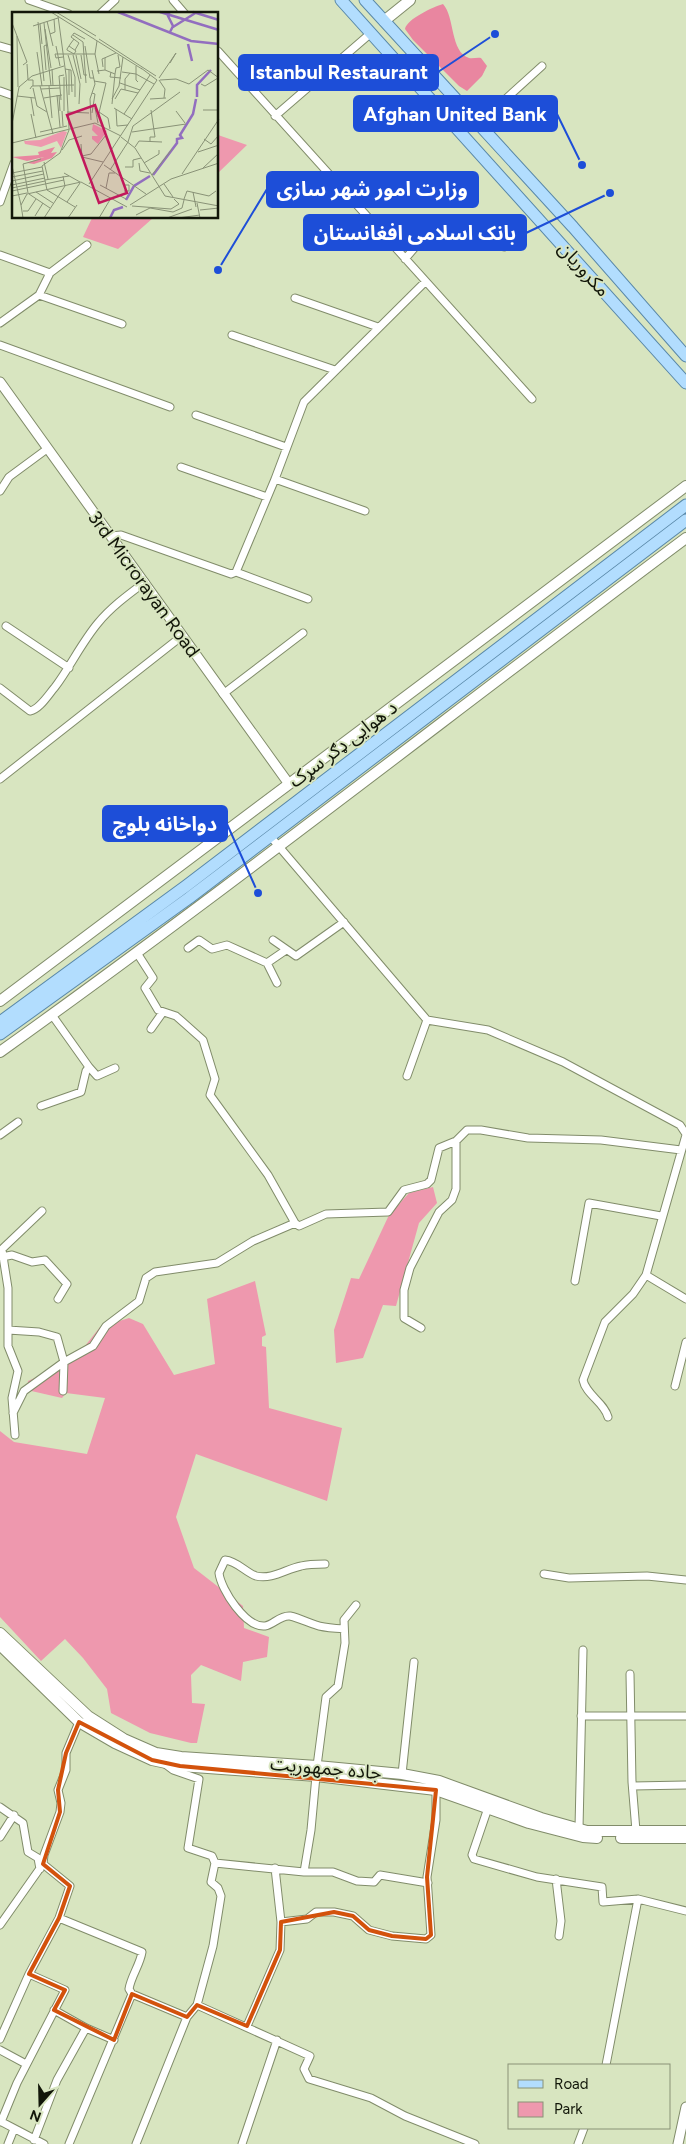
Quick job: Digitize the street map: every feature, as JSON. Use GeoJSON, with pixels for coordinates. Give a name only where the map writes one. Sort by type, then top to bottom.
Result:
{"type":"FeatureCollection","features":[{"type":"Feature","properties":{"kind":"main road","name":"مکروریان"},"geometry":{"type":"LineString","coordinates":[[341,0],[686,383]]}},
{"type":"Feature","properties":{"kind":"main road"},"geometry":{"type":"LineString","coordinates":[[366,0],[573,227],[686,356]]}},
{"type":"Feature","properties":{"kind":"main road"},"geometry":{"type":"LineString","coordinates":[[384,21],[410,0]]}},
{"type":"Feature","properties":{"kind":"main road","name":"د هوایی ډګر سړک"},"geometry":{"type":"LineString","coordinates":[[0,1001],[686,486]]}},
{"type":"Feature","properties":{"kind":"main road"},"geometry":{"type":"LineString","coordinates":[[0,1022],[186,886],[686,505]]}},
{"type":"Feature","properties":{"kind":"main road"},"geometry":{"type":"LineString","coordinates":[[0,1034],[270,836],[686,520]]}},
{"type":"Feature","properties":{"kind":"main road"},"geometry":{"type":"LineString","coordinates":[[0,1052],[137,953],[686,538]]}},
{"type":"Feature","properties":{"kind":"main road","name":"جاده جمهوریت"},"geometry":{"type":"LineString","coordinates":[[0,1633],[88,1716],[124,1739],[156,1753],[316,1771],[436,1790],[529,1823],[583,1837],[686,1831]]}},
{"type":"Feature","properties":{"kind":"main road","name":"جاده جمهوریت"},"geometry":{"type":"LineString","coordinates":[[0,1645],[79,1722],[115,1743],[152,1760],[180,1766],[402,1774],[439,1781],[541,1818],[587,1831],[637,1833],[686,1838]]}},
{"type":"Feature","properties":{"kind":"street"},"geometry":{"type":"LineString","coordinates":[[29,0],[63,12]]}},
{"type":"Feature","properties":{"kind":"street"},"geometry":{"type":"LineString","coordinates":[[102,12],[115,0]]}},
{"type":"Feature","properties":{"kind":"street"},"geometry":{"type":"LineString","coordinates":[[173,0],[183,12]]}},
{"type":"Feature","properties":{"kind":"street"},"geometry":{"type":"LineString","coordinates":[[275,116],[371,33]]}},
{"type":"Feature","properties":{"kind":"street"},"geometry":{"type":"LineString","coordinates":[[219,52],[532,399]]}},
{"type":"Feature","properties":{"kind":"street"},"geometry":{"type":"LineString","coordinates":[[478,124],[542,66]]}},
{"type":"Feature","properties":{"kind":"street"},"geometry":{"type":"LineString","coordinates":[[0,91],[12,95]]}},
{"type":"Feature","properties":{"kind":"street"},"geometry":{"type":"LineString","coordinates":[[0,202],[3,187],[12,167]]}},
{"type":"Feature","properties":{"kind":"street"},"geometry":{"type":"LineString","coordinates":[[405,259],[430,231],[436,229],[504,247]]}},
{"type":"Feature","properties":{"kind":"street"},"geometry":{"type":"LineString","coordinates":[[0,323],[39,295],[50,273],[87,245]]}},
{"type":"Feature","properties":{"kind":"street"},"geometry":{"type":"LineString","coordinates":[[0,255],[50,273]]}},
{"type":"Feature","properties":{"kind":"street"},"geometry":{"type":"LineString","coordinates":[[236,572],[275,479],[304,402],[425,282]]}},
{"type":"Feature","properties":{"kind":"street"},"geometry":{"type":"LineString","coordinates":[[39,295],[122,324]]}},
{"type":"Feature","properties":{"kind":"street"},"geometry":{"type":"LineString","coordinates":[[295,298],[378,327]]}},
{"type":"Feature","properties":{"kind":"street"},"geometry":{"type":"LineString","coordinates":[[232,335],[335,370]]}},
{"type":"Feature","properties":{"kind":"street"},"geometry":{"type":"LineString","coordinates":[[0,344],[170,407]]}},
{"type":"Feature","properties":{"kind":"street","name":"3rd Microrayan Road"},"geometry":{"type":"LineString","coordinates":[[0,382],[289,784]]}},
{"type":"Feature","properties":{"kind":"street"},"geometry":{"type":"LineString","coordinates":[[196,415],[286,447]]}},
{"type":"Feature","properties":{"kind":"street"},"geometry":{"type":"LineString","coordinates":[[0,491],[6,480],[47,449]]}},
{"type":"Feature","properties":{"kind":"street"},"geometry":{"type":"LineString","coordinates":[[181,467],[267,497]]}},
{"type":"Feature","properties":{"kind":"street"},"geometry":{"type":"LineString","coordinates":[[275,479],[365,510]]}},
{"type":"Feature","properties":{"kind":"street"},"geometry":{"type":"LineString","coordinates":[[111,536],[121,535],[232,574],[236,572],[308,599]]}},
{"type":"Feature","properties":{"kind":"street"},"geometry":{"type":"LineString","coordinates":[[0,688],[32,711],[44,701],[69,668],[98,623],[120,601],[145,582]]}},
{"type":"Feature","properties":{"kind":"street"},"geometry":{"type":"LineString","coordinates":[[6,626],[69,668]]}},
{"type":"Feature","properties":{"kind":"street"},"geometry":{"type":"LineString","coordinates":[[223,694],[303,633]]}},
{"type":"Feature","properties":{"kind":"street"},"geometry":{"type":"LineString","coordinates":[[0,780],[182,636]]}},
{"type":"Feature","properties":{"kind":"street"},"geometry":{"type":"LineString","coordinates":[[270,836],[427,1020],[488,1030],[563,1062],[680,1125],[686,1134],[661,1216],[646,1275],[633,1294],[605,1322],[583,1380],[584,1387],[606,1411],[608,1417]]}},
{"type":"Feature","properties":{"kind":"street"},"geometry":{"type":"LineString","coordinates":[[273,940],[296,956],[344,922]]}},
{"type":"Feature","properties":{"kind":"street"},"geometry":{"type":"LineString","coordinates":[[188,948],[199,940],[212,949],[227,945],[267,963],[278,983]]}},
{"type":"Feature","properties":{"kind":"street"},"geometry":{"type":"LineString","coordinates":[[267,963],[286,950]]}},
{"type":"Feature","properties":{"kind":"street"},"geometry":{"type":"LineString","coordinates":[[137,953],[153,978],[145,988],[158,1010],[176,1016],[203,1040],[215,1078],[210,1095],[268,1175],[295,1223],[299,1226],[326,1214],[388,1212],[404,1190],[427,1184],[431,1180],[439,1148],[456,1141],[467,1130],[481,1130],[528,1138],[602,1140],[681,1150]]}},
{"type":"Feature","properties":{"kind":"street"},"geometry":{"type":"LineString","coordinates":[[151,1029],[163,1012]]}},
{"type":"Feature","properties":{"kind":"street"},"geometry":{"type":"LineString","coordinates":[[52,1015],[97,1076],[115,1068]]}},
{"type":"Feature","properties":{"kind":"street"},"geometry":{"type":"LineString","coordinates":[[407,1076],[427,1020]]}},
{"type":"Feature","properties":{"kind":"street"},"geometry":{"type":"LineString","coordinates":[[41,1106],[81,1092],[86,1071],[90,1067]]}},
{"type":"Feature","properties":{"kind":"street"},"geometry":{"type":"LineString","coordinates":[[0,1135],[18,1122]]}},
{"type":"Feature","properties":{"kind":"street"},"geometry":{"type":"LineString","coordinates":[[422,1328],[404,1318],[404,1290],[410,1268],[439,1212],[452,1200],[456,1189],[456,1141]]}},
{"type":"Feature","properties":{"kind":"street"},"geometry":{"type":"LineString","coordinates":[[575,1281],[589,1203],[661,1216]]}},
{"type":"Feature","properties":{"kind":"street"},"geometry":{"type":"LineString","coordinates":[[1,1252],[42,1211]]}},
{"type":"Feature","properties":{"kind":"street"},"geometry":{"type":"LineString","coordinates":[[13,1413],[24,1391],[64,1362],[93,1346],[106,1326],[139,1301],[146,1278],[154,1272],[217,1263],[253,1241],[295,1223]]}},
{"type":"Feature","properties":{"kind":"street"},"geometry":{"type":"LineString","coordinates":[[1,1252],[32,1262],[45,1260],[67,1284],[58,1299]]}},
{"type":"Feature","properties":{"kind":"street"},"geometry":{"type":"LineString","coordinates":[[1,1252],[8,1288],[8,1330],[4,1345],[18,1371],[12,1398],[15,1435]]}},
{"type":"Feature","properties":{"kind":"street"},"geometry":{"type":"LineString","coordinates":[[646,1275],[686,1300]]}},
{"type":"Feature","properties":{"kind":"street"},"geometry":{"type":"LineString","coordinates":[[8,1330],[39,1332],[57,1337],[64,1362],[63,1391]]}},
{"type":"Feature","properties":{"kind":"street"},"geometry":{"type":"LineString","coordinates":[[675,1386],[686,1342]]}},
{"type":"Feature","properties":{"kind":"street"},"geometry":{"type":"LineString","coordinates":[[325,1564],[300,1566],[267,1577],[255,1576],[230,1560],[225,1560],[219,1573],[224,1587],[244,1618],[253,1624],[266,1626],[287,1616],[305,1620],[314,1625],[343,1630]]}},
{"type":"Feature","properties":{"kind":"street"},"geometry":{"type":"LineString","coordinates":[[544,1574],[569,1578],[647,1576],[686,1580]]}},
{"type":"Feature","properties":{"kind":"street"},"geometry":{"type":"LineString","coordinates":[[304,1872],[312,1830],[316,1771],[326,1697],[338,1686],[345,1643],[344,1620],[356,1605]]}},
{"type":"Feature","properties":{"kind":"street"},"geometry":{"type":"LineString","coordinates":[[579,1828],[583,1650]]}},
{"type":"Feature","properties":{"kind":"street"},"geometry":{"type":"LineString","coordinates":[[402,1774],[414,1662]]}},
{"type":"Feature","properties":{"kind":"street"},"geometry":{"type":"LineString","coordinates":[[630,1674],[632,1786],[637,1833]]}},
{"type":"Feature","properties":{"kind":"street"},"geometry":{"type":"LineString","coordinates":[[581,1716],[686,1716]]}},
{"type":"Feature","properties":{"kind":"street"},"geometry":{"type":"LineString","coordinates":[[0,1925],[8,1911],[27,1890],[42,1867],[44,1855],[60,1812],[61,1803],[58,1790],[66,1770],[66,1753],[79,1722]]}},
{"type":"Feature","properties":{"kind":"street"},"geometry":{"type":"LineString","coordinates":[[136,2144],[187,2017],[197,2005],[213,1946],[221,1896],[218,1888],[211,1882],[215,1863],[212,1856],[188,1848],[199,1779],[173,1770],[162,1762]]}},
{"type":"Feature","properties":{"kind":"street"},"geometry":{"type":"LineString","coordinates":[[632,1786],[686,1785]]}},
{"type":"Feature","properties":{"kind":"street"},"geometry":{"type":"LineString","coordinates":[[281,1922],[307,1919],[316,1912],[334,1912],[353,1916],[369,1930],[392,1936],[426,1939],[431,1935],[428,1883],[436,1820],[436,1790]]}},
{"type":"Feature","properties":{"kind":"street"},"geometry":{"type":"LineString","coordinates":[[0,1807],[14,1815],[25,1826],[28,1852],[38,1858],[42,1867],[70,1886],[59,1918],[29,1974],[0,2038]]}},
{"type":"Feature","properties":{"kind":"street"},"geometry":{"type":"LineString","coordinates":[[488,1808],[472,1856],[474,1859],[537,1878],[556,1879],[602,1887],[603,1902],[638,1899],[686,1911]]}},
{"type":"Feature","properties":{"kind":"street"},"geometry":{"type":"LineString","coordinates":[[0,1837],[14,1815]]}},
{"type":"Feature","properties":{"kind":"street"},"geometry":{"type":"LineString","coordinates":[[215,1863],[304,1872],[332,1872],[365,1882],[374,1882],[380,1875],[428,1883]]}},
{"type":"Feature","properties":{"kind":"street"},"geometry":{"type":"LineString","coordinates":[[247,2026],[280,1950],[281,1922],[275,1868]]}},
{"type":"Feature","properties":{"kind":"street"},"geometry":{"type":"LineString","coordinates":[[556,1879],[561,1921],[559,1936]]}},
{"type":"Feature","properties":{"kind":"street"},"geometry":{"type":"LineString","coordinates":[[606,2064],[638,1899]]}},
{"type":"Feature","properties":{"kind":"street"},"geometry":{"type":"LineString","coordinates":[[59,1918],[142,1952],[139,1966],[130,1982],[129,1989],[132,1994],[187,2017]]}},
{"type":"Feature","properties":{"kind":"street"},"geometry":{"type":"LineString","coordinates":[[29,1974],[64,1990],[26,2064],[1,2122],[44,2144]]}},
{"type":"Feature","properties":{"kind":"street"},"geometry":{"type":"LineString","coordinates":[[69,2144],[132,1994]]}},
{"type":"Feature","properties":{"kind":"street"},"geometry":{"type":"LineString","coordinates":[[197,2005],[310,2056],[304,2069],[309,2079],[371,2098],[405,2116],[475,2144]]}},
{"type":"Feature","properties":{"kind":"street"},"geometry":{"type":"LineString","coordinates":[[54,2010],[86,2028],[114,2040]]}},
{"type":"Feature","properties":{"kind":"street"},"geometry":{"type":"LineString","coordinates":[[34,2140],[57,2080],[86,2028]]}},
{"type":"Feature","properties":{"kind":"street"},"geometry":{"type":"LineString","coordinates":[[242,2144],[277,2040]]}},
{"type":"Feature","properties":{"kind":"street"},"geometry":{"type":"LineString","coordinates":[[0,2050],[26,2064]]}},
{"type":"Feature","properties":{"kind":"street"},"geometry":{"type":"LineString","coordinates":[[678,2144],[686,2107]]}},
{"type":"Feature","properties":{"kind":"street"},"geometry":{"type":"LineString","coordinates":[[8,2144],[14,2129]]}},
{"type":"Feature","properties":{"kind":"street"},"geometry":{"type":"LineString","coordinates":[[578,2144],[584,2129]]}},
{"type":"Feature","properties":{"kind":"highlighted area"},"geometry":{"type":"Polygon","coordinates":[[[79,1722],[152,1760],[180,1766],[436,1790],[427,1877],[431,1935],[426,1939],[392,1936],[369,1930],[353,1916],[334,1912],[281,1922],[280,1950],[247,2026],[197,2005],[187,2017],[132,1994],[114,2040],[54,2010],[65,1990],[29,1974],[59,1918],[70,1886],[43,1864],[60,1812],[58,1790],[66,1753],[79,1722]]]}},
{"type":"Feature","properties":{"kind":"green space"},"geometry":{"type":"Polygon","coordinates":[[[219,135],[247,145],[219,172],[219,135]]]}},
{"type":"Feature","properties":{"kind":"green space"},"geometry":{"type":"Polygon","coordinates":[[[92,219],[152,219],[118,249],[83,237],[92,219]]]}},
{"type":"Feature","properties":{"kind":"green space"},"geometry":{"type":"Polygon","coordinates":[[[433,1187],[437,1203],[419,1223],[396,1306],[383,1305],[363,1358],[336,1363],[334,1330],[351,1278],[359,1279],[389,1215],[409,1193],[433,1187]]]}},
{"type":"Feature","properties":{"kind":"green space"},"geometry":{"type":"Polygon","coordinates":[[[255,1281],[266,1335],[262,1337],[262,1346],[266,1347],[269,1408],[342,1428],[327,1501],[196,1454],[176,1517],[194,1568],[243,1606],[244,1628],[269,1637],[267,1657],[243,1662],[241,1681],[201,1665],[191,1675],[192,1703],[205,1704],[197,1743],[191,1743],[150,1733],[111,1713],[107,1689],[83,1658],[65,1639],[41,1661],[0,1617],[0,1431],[14,1442],[87,1454],[105,1398],[66,1393],[62,1398],[27,1390],[28,1381],[74,1360],[100,1327],[129,1318],[143,1324],[174,1375],[215,1364],[207,1299],[255,1281]]]}},
{"type":"Feature","properties":{"kind":"shaded area"},"geometry":{"type":"Polygon","coordinates":[[[443,4],[447,10],[459,49],[469,58],[481,58],[487,66],[482,76],[467,91],[459,86],[413,40],[405,29],[415,17],[443,4]]]}},
{"type":"Feature","properties":{"kind":"place","name":"Istanbul Restaurant"},"geometry":{"type":"Point","coordinates":[495,34]}},
{"type":"Feature","properties":{"kind":"place","name":"Afghan United Bank"},"geometry":{"type":"Point","coordinates":[582,165]}},
{"type":"Feature","properties":{"kind":"place","name":"بانک اسلامی افغانستان"},"geometry":{"type":"Point","coordinates":[610,193]}},
{"type":"Feature","properties":{"kind":"place","name":"وزارت امور شهر سازی"},"geometry":{"type":"Point","coordinates":[218,270]}},
{"type":"Feature","properties":{"kind":"place","name":"دواخانه بلوچ"},"geometry":{"type":"Point","coordinates":[258,893]}}]}
